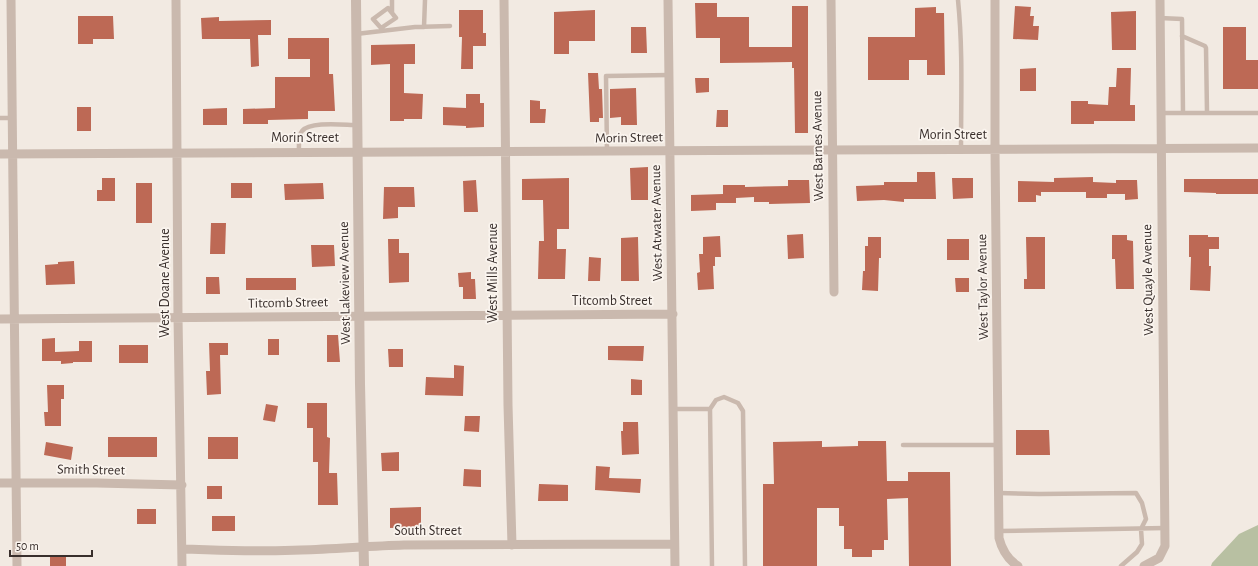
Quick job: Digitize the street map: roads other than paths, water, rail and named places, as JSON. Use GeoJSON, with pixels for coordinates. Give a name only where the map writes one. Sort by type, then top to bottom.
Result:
{"type":"FeatureCollection","features":[{"type":"Feature","properties":{"kind":"street"},"geometry":{"type":"LineString","coordinates":[[11,0],[17,566]]}},
{"type":"Feature","properties":{"kind":"street","name":"West Doane Avenue"},"geometry":{"type":"LineString","coordinates":[[176,0],[178,318],[182,485],[182,566]]}},
{"type":"Feature","properties":{"kind":"street","name":"West Lakeview Avenue"},"geometry":{"type":"LineString","coordinates":[[356,0],[359,316],[364,566]]}},
{"type":"Feature","properties":{"kind":"street","name":"West Mills Avenue"},"geometry":{"type":"LineString","coordinates":[[504,0],[507,315],[512,545]]}},
{"type":"Feature","properties":{"kind":"street","name":"West Atwater Avenue"},"geometry":{"type":"LineString","coordinates":[[668,0],[675,566]]}},
{"type":"Feature","properties":{"kind":"street","name":"West Barnes Avenue"},"geometry":{"type":"LineString","coordinates":[[831,0],[834,292]]}},
{"type":"Feature","properties":{"kind":"street","name":"West Taylor Avenue"},"geometry":{"type":"LineString","coordinates":[[996,0],[995,149],[999,531],[1002,548],[1010,561],[1018,566]]}},
{"type":"Feature","properties":{"kind":"street","name":"West Quayle Avenue"},"geometry":{"type":"LineString","coordinates":[[1144,566],[1159,558],[1165,546],[1160,0]]}},
{"type":"Feature","properties":{"kind":"street","name":"Morin Street"},"geometry":{"type":"LineString","coordinates":[[0,154],[299,152],[506,153],[1258,148]]}},
{"type":"Feature","properties":{"kind":"street","name":"Titcomb Street"},"geometry":{"type":"LineString","coordinates":[[0,319],[673,314]]}},
{"type":"Feature","properties":{"kind":"street","name":"Smith Street"},"geometry":{"type":"LineString","coordinates":[[0,483],[182,485]]}},
{"type":"Feature","properties":{"kind":"street","name":"South Street"},"geometry":{"type":"LineString","coordinates":[[182,549],[256,551],[364,546],[674,544]]}},
{"type":"Feature","properties":{"kind":"lane"},"geometry":{"type":"LineString","coordinates":[[392,0],[392,13]]}},
{"type":"Feature","properties":{"kind":"lane"},"geometry":{"type":"LineString","coordinates":[[424,26],[425,0]]}},
{"type":"Feature","properties":{"kind":"lane"},"geometry":{"type":"LineString","coordinates":[[958,0],[962,70],[961,149]]}},
{"type":"Feature","properties":{"kind":"lane"},"geometry":{"type":"LineString","coordinates":[[388,8],[396,18],[380,28],[376,22],[372,19],[388,8]]}},
{"type":"Feature","properties":{"kind":"lane"},"geometry":{"type":"LineString","coordinates":[[1160,18],[1182,19],[1183,113]]}},
{"type":"Feature","properties":{"kind":"lane"},"geometry":{"type":"LineString","coordinates":[[370,32],[376,22]]}},
{"type":"Feature","properties":{"kind":"lane"},"geometry":{"type":"LineString","coordinates":[[356,34],[424,26],[450,26]]}},
{"type":"Feature","properties":{"kind":"lane"},"geometry":{"type":"LineString","coordinates":[[1182,36],[1205,46],[1206,48],[1207,113]]}},
{"type":"Feature","properties":{"kind":"lane"},"geometry":{"type":"LineString","coordinates":[[607,152],[606,76],[669,75]]}},
{"type":"Feature","properties":{"kind":"lane"},"geometry":{"type":"LineString","coordinates":[[1161,113],[1258,114]]}},
{"type":"Feature","properties":{"kind":"lane"},"geometry":{"type":"LineString","coordinates":[[0,118],[12,118]]}},
{"type":"Feature","properties":{"kind":"lane"},"geometry":{"type":"LineString","coordinates":[[299,152],[300,135],[302,130],[308,126],[319,124],[357,125]]}},
{"type":"Feature","properties":{"kind":"lane"},"geometry":{"type":"LineString","coordinates":[[712,566],[710,409],[716,400],[724,397],[738,403],[743,411],[745,566]]}},
{"type":"Feature","properties":{"kind":"lane"},"geometry":{"type":"LineString","coordinates":[[673,409],[710,409]]}},
{"type":"Feature","properties":{"kind":"lane"},"geometry":{"type":"LineString","coordinates":[[904,444],[998,445]]}},
{"type":"Feature","properties":{"kind":"lane"},"geometry":{"type":"LineString","coordinates":[[999,493],[1136,493],[1142,503],[1146,519],[1141,529],[1142,544],[1137,552],[1121,566]]}},
{"type":"Feature","properties":{"kind":"lane"},"geometry":{"type":"LineString","coordinates":[[999,531],[1165,528]]}}]}
